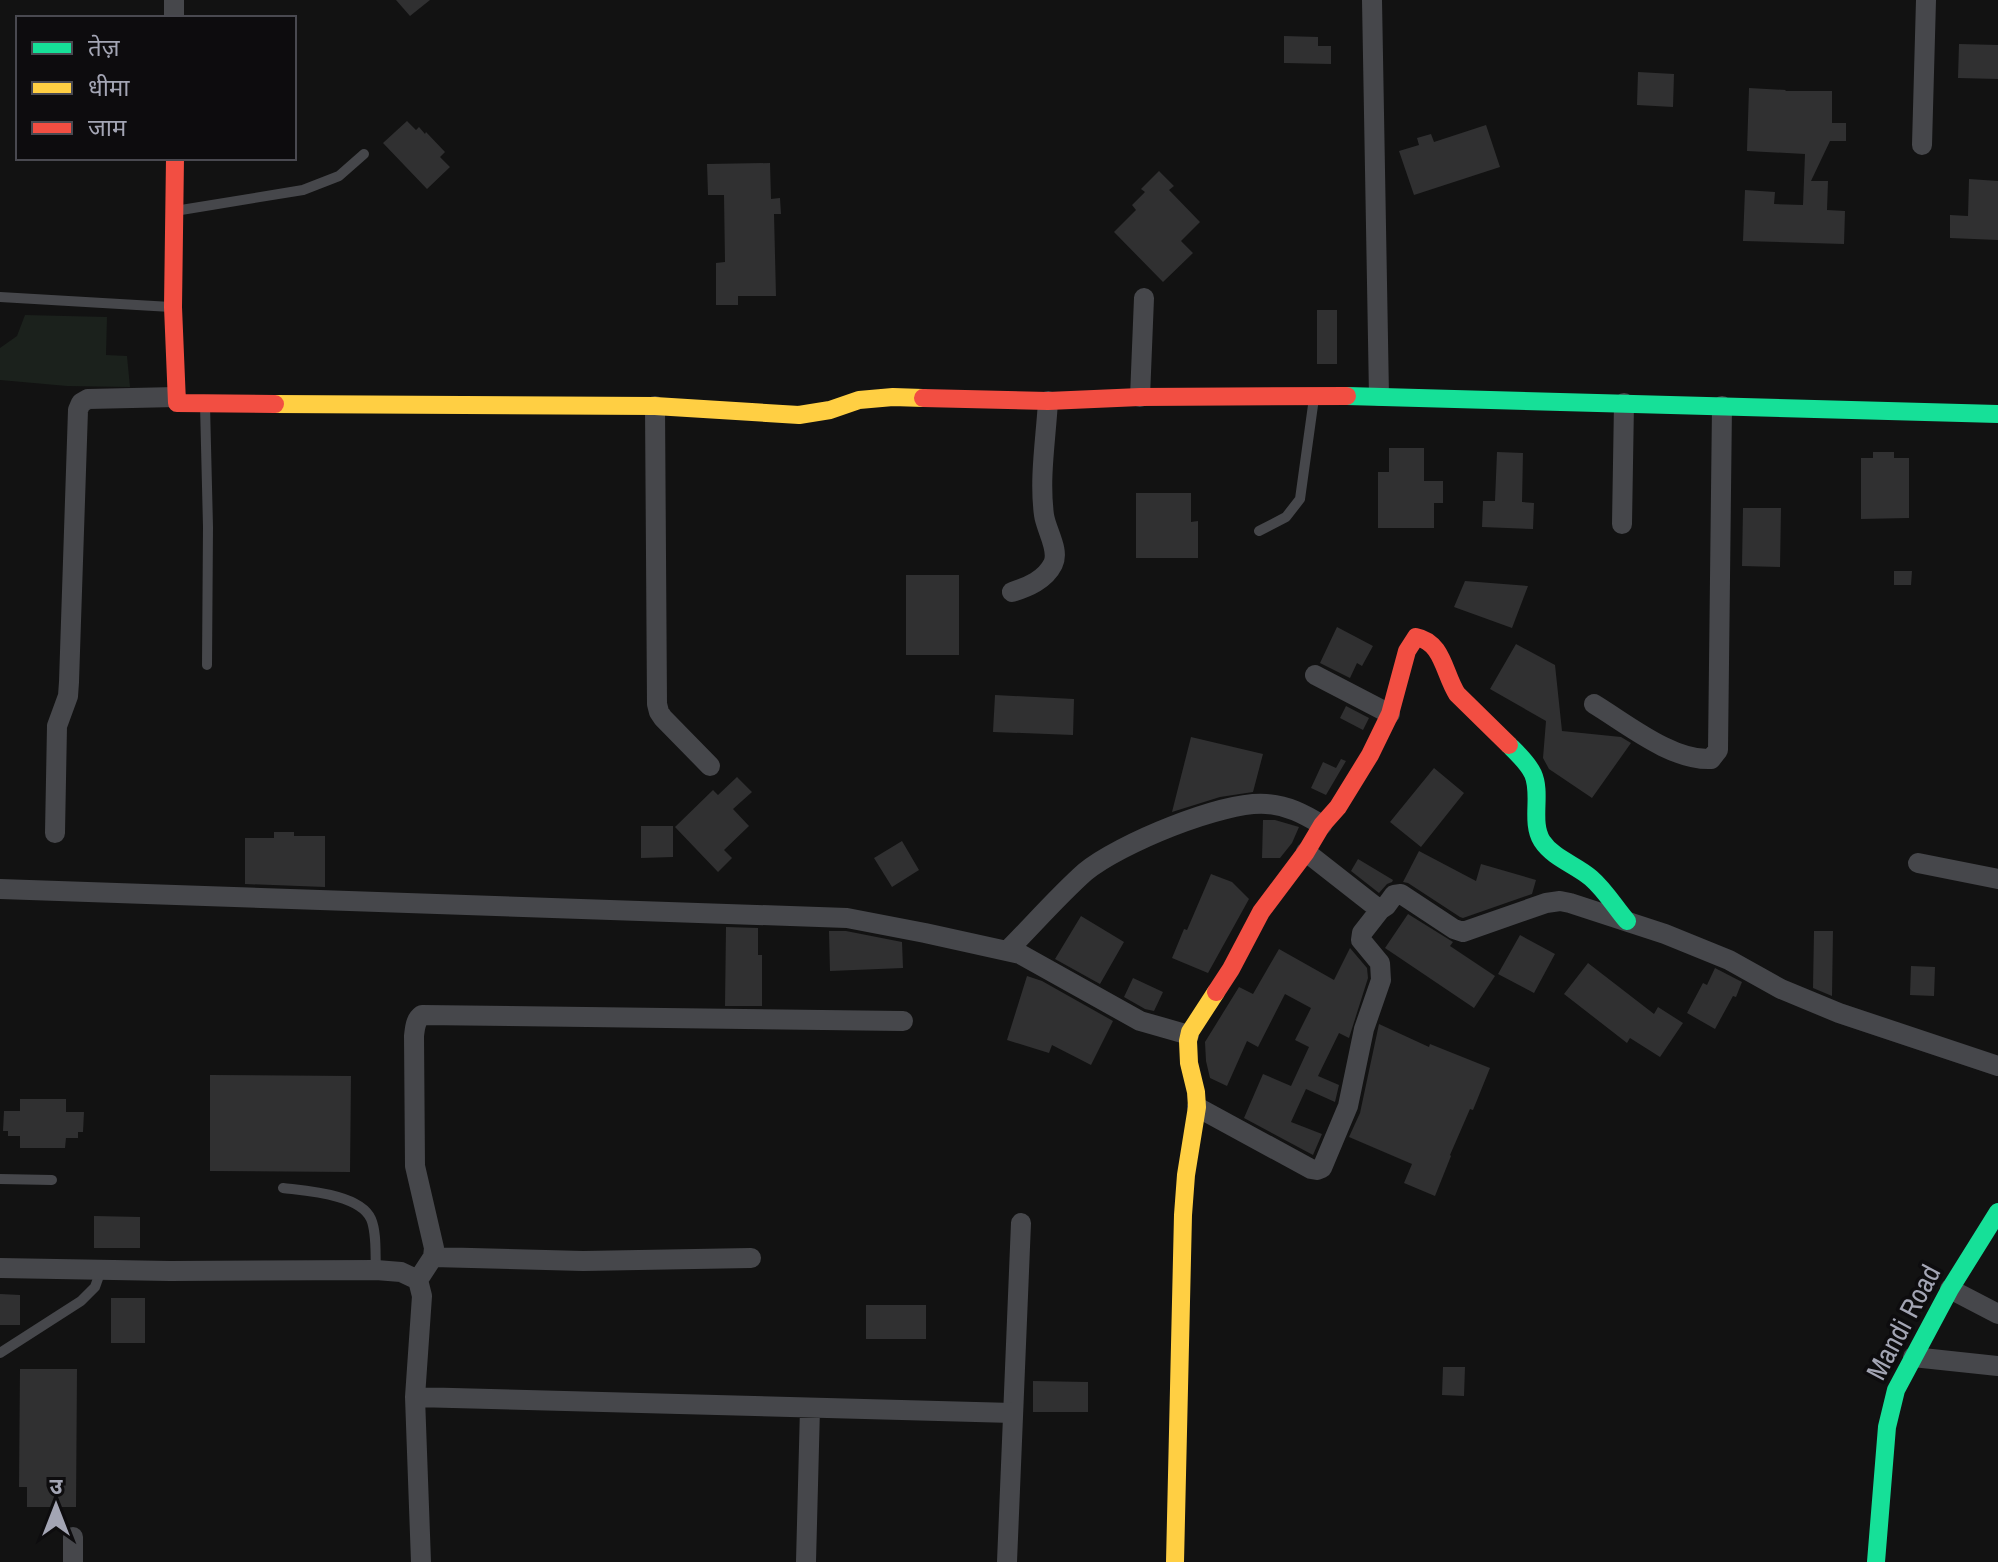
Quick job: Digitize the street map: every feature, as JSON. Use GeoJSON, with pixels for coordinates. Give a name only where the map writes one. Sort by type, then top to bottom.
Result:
{"type":"FeatureCollection","features":[{"type":"Feature","properties":{"kind":"street"},"geometry":{"type":"LineString","coordinates":[[1372,0],[1379,396]]}},
{"type":"Feature","properties":{"kind":"street"},"geometry":{"type":"LineString","coordinates":[[1922,145],[1926,0]]}},
{"type":"Feature","properties":{"kind":"street"},"geometry":{"type":"LineString","coordinates":[[175,160],[173,307],[177,403],[655,406],[799,415],[883,397],[1048,401],[1140,397],[1379,396],[1998,414]]}},
{"type":"Feature","properties":{"kind":"street"},"geometry":{"type":"LineString","coordinates":[[1140,397],[1144,298]]}},
{"type":"Feature","properties":{"kind":"street"},"geometry":{"type":"LineString","coordinates":[[55,833],[57,726],[68,696],[69,682],[78,410],[81,403],[88,399],[176,397]]}},
{"type":"Feature","properties":{"kind":"street"},"geometry":{"type":"LineString","coordinates":[[1012,592],[1037,582],[1053,565],[1055,558],[1044,516],[1043,496],[1048,401]]}},
{"type":"Feature","properties":{"kind":"street"},"geometry":{"type":"LineString","coordinates":[[1622,524],[1624,403]]}},
{"type":"Feature","properties":{"kind":"street"},"geometry":{"type":"LineString","coordinates":[[655,406],[657,704],[663,718],[710,766]]}},
{"type":"Feature","properties":{"kind":"street"},"geometry":{"type":"LineString","coordinates":[[1594,704],[1657,743],[1686,756],[1711,759],[1718,750],[1722,406]]}},
{"type":"Feature","properties":{"kind":"street"},"geometry":{"type":"LineString","coordinates":[[1175,1562],[1183,1215],[1197,1107],[1189,1063],[1189,1035],[1231,969],[1261,912],[1338,807],[1370,755],[1390,714],[1407,651],[1416,637],[1430,642],[1438,652],[1457,694],[1533,773],[1542,840],[1594,881],[1627,921]]}},
{"type":"Feature","properties":{"kind":"street"},"geometry":{"type":"LineString","coordinates":[[1315,675],[1390,714]]}},
{"type":"Feature","properties":{"kind":"street"},"geometry":{"type":"LineString","coordinates":[[1008,950],[1085,873],[1104,859],[1169,827],[1253,804],[1285,807],[1322,825]]}},
{"type":"Feature","properties":{"kind":"street"},"geometry":{"type":"LineString","coordinates":[[1306,852],[1380,910]]}},
{"type":"Feature","properties":{"kind":"street"},"geometry":{"type":"LineString","coordinates":[[1918,863],[1998,879]]}},
{"type":"Feature","properties":{"kind":"street"},"geometry":{"type":"LineString","coordinates":[[0,889],[847,918],[1008,950],[1032,960],[1140,1021],[1189,1035]]}},
{"type":"Feature","properties":{"kind":"street"},"geometry":{"type":"LineString","coordinates":[[1197,1107],[1311,1169],[1322,1168],[1348,1106],[1364,1029],[1381,980],[1380,963],[1361,940],[1362,933],[1394,895],[1401,894],[1463,932],[1552,902],[1570,903],[1665,934],[1729,960],[1810,1002],[1998,1066]]}},
{"type":"Feature","properties":{"kind":"street"},"geometry":{"type":"LineString","coordinates":[[418,1280],[433,1257],[433,1237],[415,1166],[414,1036],[416,1023],[422,1015],[903,1021]]}},
{"type":"Feature","properties":{"kind":"street","name":"Mandi Road"},"geometry":{"type":"LineString","coordinates":[[1876,1562],[1887,1427],[1896,1390],[1950,1289],[1998,1212]]}},
{"type":"Feature","properties":{"kind":"street"},"geometry":{"type":"LineString","coordinates":[[1007,1562],[1021,1223]]}},
{"type":"Feature","properties":{"kind":"street"},"geometry":{"type":"LineString","coordinates":[[433,1257],[583,1261],[751,1258]]}},
{"type":"Feature","properties":{"kind":"street"},"geometry":{"type":"LineString","coordinates":[[0,1268],[376,1270],[401,1272],[418,1280],[422,1296],[415,1397],[421,1562]]}},
{"type":"Feature","properties":{"kind":"street"},"geometry":{"type":"LineString","coordinates":[[1950,1289],[1998,1314]]}},
{"type":"Feature","properties":{"kind":"street"},"geometry":{"type":"LineString","coordinates":[[1913,1357],[1998,1366]]}},
{"type":"Feature","properties":{"kind":"street"},"geometry":{"type":"LineString","coordinates":[[415,1397],[1013,1413]]}},
{"type":"Feature","properties":{"kind":"street"},"geometry":{"type":"LineString","coordinates":[[806,1562],[810,1408]]}},
{"type":"Feature","properties":{"kind":"street"},"geometry":{"type":"LineString","coordinates":[[73,1537],[73,1562]]}},
{"type":"Feature","properties":{"kind":"lane"},"geometry":{"type":"LineString","coordinates":[[175,211],[303,190],[339,176],[364,154]]}},
{"type":"Feature","properties":{"kind":"lane"},"geometry":{"type":"LineString","coordinates":[[0,297],[173,307]]}},
{"type":"Feature","properties":{"kind":"lane"},"geometry":{"type":"LineString","coordinates":[[1259,531],[1286,517],[1300,499],[1314,396]]}},
{"type":"Feature","properties":{"kind":"lane"},"geometry":{"type":"LineString","coordinates":[[205,403],[207,665]]}},
{"type":"Feature","properties":{"kind":"lane"},"geometry":{"type":"LineString","coordinates":[[0,1179],[52,1180]]}},
{"type":"Feature","properties":{"kind":"lane"},"geometry":{"type":"LineString","coordinates":[[283,1188],[325,1194],[349,1201],[367,1212],[373,1226],[376,1270]]}},
{"type":"Feature","properties":{"kind":"lane"},"geometry":{"type":"LineString","coordinates":[[0,1353],[81,1301],[95,1287],[101,1270]]}},
{"type":"Feature","properties":{"kind":"shaded area"},"geometry":{"type":"Polygon","coordinates":[[[25,315],[107,317],[106,355],[127,356],[130,387],[0,380],[0,348],[17,336],[25,315]]]}},
{"type":"Feature","properties":{"kind":"building"},"geometry":{"type":"Polygon","coordinates":[[[396,0],[430,0],[410,16],[396,0]]]}},
{"type":"Feature","properties":{"kind":"building"},"geometry":{"type":"Polygon","coordinates":[[[1284,36],[1318,37],[1318,46],[1331,46],[1331,64],[1284,63],[1284,36]]]}},
{"type":"Feature","properties":{"kind":"building"},"geometry":{"type":"Polygon","coordinates":[[[1959,44],[1998,45],[1998,79],[1958,78],[1959,44]]]}},
{"type":"Feature","properties":{"kind":"building"},"geometry":{"type":"Polygon","coordinates":[[[1638,72],[1674,74],[1673,107],[1637,105],[1638,72]]]}},
{"type":"Feature","properties":{"kind":"building"},"geometry":{"type":"Polygon","coordinates":[[[1749,88],[1832,91],[1832,123],[1846,123],[1846,141],[1830,141],[1811,181],[1828,181],[1827,210],[1845,211],[1844,244],[1743,241],[1745,190],[1775,192],[1774,204],[1803,205],[1805,154],[1747,151],[1749,88]]]}},
{"type":"Feature","properties":{"kind":"building"},"geometry":{"type":"Polygon","coordinates":[[[407,121],[416,130],[419,127],[426,132],[445,152],[440,157],[450,167],[427,189],[383,143],[407,121]]]}},
{"type":"Feature","properties":{"kind":"building"},"geometry":{"type":"Polygon","coordinates":[[[1486,125],[1500,167],[1414,195],[1399,151],[1419,145],[1417,138],[1431,134],[1434,142],[1486,125]]]}},
{"type":"Feature","properties":{"kind":"building"},"geometry":{"type":"Polygon","coordinates":[[[770,163],[771,199],[780,198],[781,214],[774,214],[776,296],[738,296],[738,305],[716,305],[716,263],[725,262],[724,195],[708,195],[707,164],[770,163]]]}},
{"type":"Feature","properties":{"kind":"building"},"geometry":{"type":"Polygon","coordinates":[[[1159,171],[1174,186],[1169,190],[1200,222],[1181,241],[1193,253],[1163,282],[1114,232],[1136,210],[1132,205],[1145,192],[1141,189],[1159,171]]]}},
{"type":"Feature","properties":{"kind":"building"},"geometry":{"type":"Polygon","coordinates":[[[1969,179],[1998,181],[1998,240],[1950,238],[1950,215],[1968,216],[1969,179]]]}},
{"type":"Feature","properties":{"kind":"building"},"geometry":{"type":"Polygon","coordinates":[[[1317,310],[1337,310],[1337,364],[1317,364],[1317,310]]]}},
{"type":"Feature","properties":{"kind":"building"},"geometry":{"type":"Polygon","coordinates":[[[1389,448],[1424,448],[1424,481],[1443,481],[1443,503],[1434,503],[1434,528],[1378,528],[1378,472],[1389,472],[1389,448]]]}},
{"type":"Feature","properties":{"kind":"building"},"geometry":{"type":"Polygon","coordinates":[[[1497,452],[1523,453],[1522,502],[1534,503],[1533,529],[1482,527],[1483,501],[1495,501],[1497,452]]]}},
{"type":"Feature","properties":{"kind":"building"},"geometry":{"type":"Polygon","coordinates":[[[1873,452],[1894,452],[1894,458],[1909,458],[1909,518],[1861,519],[1861,458],[1873,458],[1873,452]]]}},
{"type":"Feature","properties":{"kind":"building"},"geometry":{"type":"Polygon","coordinates":[[[1136,493],[1191,493],[1191,522],[1198,521],[1198,558],[1136,558],[1136,493]]]}},
{"type":"Feature","properties":{"kind":"building"},"geometry":{"type":"Polygon","coordinates":[[[1743,508],[1781,508],[1780,567],[1742,566],[1743,508]]]}},
{"type":"Feature","properties":{"kind":"building"},"geometry":{"type":"Polygon","coordinates":[[[1894,571],[1912,571],[1911,585],[1894,585],[1894,571]]]}},
{"type":"Feature","properties":{"kind":"building"},"geometry":{"type":"Polygon","coordinates":[[[906,575],[959,575],[959,655],[906,655],[906,575]]]}},
{"type":"Feature","properties":{"kind":"building"},"geometry":{"type":"Polygon","coordinates":[[[1465,581],[1528,586],[1512,628],[1454,607],[1465,581]]]}},
{"type":"Feature","properties":{"kind":"building"},"geometry":{"type":"Polygon","coordinates":[[[1337,627],[1373,646],[1362,666],[1357,663],[1350,678],[1320,663],[1337,627]]]}},
{"type":"Feature","properties":{"kind":"building"},"geometry":{"type":"Polygon","coordinates":[[[1516,644],[1555,665],[1562,731],[1621,737],[1631,743],[1592,798],[1549,769],[1543,758],[1546,721],[1490,689],[1516,644]]]}},
{"type":"Feature","properties":{"kind":"building"},"geometry":{"type":"Polygon","coordinates":[[[995,695],[1074,699],[1073,735],[993,732],[995,695]]]}},
{"type":"Feature","properties":{"kind":"building"},"geometry":{"type":"Polygon","coordinates":[[[1346,706],[1369,718],[1363,730],[1340,718],[1346,706]]]}},
{"type":"Feature","properties":{"kind":"building"},"geometry":{"type":"Polygon","coordinates":[[[1191,737],[1263,754],[1253,792],[1220,797],[1172,812],[1191,737]]]}},
{"type":"Feature","properties":{"kind":"building"},"geometry":{"type":"Polygon","coordinates":[[[1341,759],[1346,761],[1326,795],[1311,788],[1323,762],[1336,768],[1341,759]]]}},
{"type":"Feature","properties":{"kind":"building"},"geometry":{"type":"Polygon","coordinates":[[[1434,768],[1464,793],[1421,847],[1390,822],[1434,768]]]}},
{"type":"Feature","properties":{"kind":"building"},"geometry":{"type":"Polygon","coordinates":[[[737,777],[752,792],[733,809],[749,826],[724,850],[732,858],[718,872],[675,827],[713,790],[718,795],[737,777]]]}},
{"type":"Feature","properties":{"kind":"building"},"geometry":{"type":"Polygon","coordinates":[[[1263,820],[1299,827],[1280,858],[1262,858],[1263,820]]]}},
{"type":"Feature","properties":{"kind":"building"},"geometry":{"type":"Polygon","coordinates":[[[641,826],[673,826],[673,857],[641,858],[641,826]]]}},
{"type":"Feature","properties":{"kind":"building"},"geometry":{"type":"Polygon","coordinates":[[[274,832],[294,832],[294,836],[325,836],[325,887],[245,884],[245,838],[274,838],[274,832]]]}},
{"type":"Feature","properties":{"kind":"building"},"geometry":{"type":"Polygon","coordinates":[[[902,841],[919,870],[892,887],[874,858],[902,841]]]}},
{"type":"Feature","properties":{"kind":"building"},"geometry":{"type":"Polygon","coordinates":[[[1419,851],[1476,881],[1481,864],[1536,880],[1532,894],[1460,917],[1403,882],[1419,851]]]}},
{"type":"Feature","properties":{"kind":"building"},"geometry":{"type":"Polygon","coordinates":[[[1358,859],[1392,882],[1379,893],[1351,871],[1358,859]]]}},
{"type":"Feature","properties":{"kind":"building"},"geometry":{"type":"Polygon","coordinates":[[[1211,874],[1232,882],[1249,899],[1208,973],[1172,958],[1211,874]]]}},
{"type":"Feature","properties":{"kind":"building"},"geometry":{"type":"Polygon","coordinates":[[[1408,914],[1453,942],[1450,946],[1495,976],[1474,1008],[1385,948],[1408,914]]]}},
{"type":"Feature","properties":{"kind":"building"},"geometry":{"type":"Polygon","coordinates":[[[1081,916],[1124,942],[1100,984],[1055,959],[1081,916]]]}},
{"type":"Feature","properties":{"kind":"building"},"geometry":{"type":"Polygon","coordinates":[[[726,927],[758,928],[758,955],[762,955],[762,1006],[725,1006],[726,927]]]}},
{"type":"Feature","properties":{"kind":"building"},"geometry":{"type":"Polygon","coordinates":[[[829,931],[846,931],[902,942],[903,968],[830,971],[829,931]]]}},
{"type":"Feature","properties":{"kind":"building"},"geometry":{"type":"Polygon","coordinates":[[[1814,931],[1833,931],[1832,996],[1813,988],[1814,931]]]}},
{"type":"Feature","properties":{"kind":"building"},"geometry":{"type":"Polygon","coordinates":[[[1520,935],[1555,954],[1534,993],[1498,974],[1520,935]]]}},
{"type":"Feature","properties":{"kind":"building"},"geometry":{"type":"Polygon","coordinates":[[[1350,948],[1367,968],[1368,978],[1349,1038],[1339,1033],[1318,1076],[1339,1085],[1335,1102],[1306,1089],[1291,1122],[1322,1134],[1313,1155],[1244,1118],[1263,1074],[1291,1086],[1309,1047],[1295,1040],[1311,1008],[1285,994],[1258,1047],[1247,1041],[1227,1086],[1210,1078],[1205,1042],[1239,987],[1253,994],[1279,949],[1334,980],[1350,948]]]}},
{"type":"Feature","properties":{"kind":"building"},"geometry":{"type":"Polygon","coordinates":[[[1588,963],[1654,1014],[1658,1007],[1683,1023],[1660,1057],[1630,1038],[1627,1043],[1564,994],[1588,963]]]}},
{"type":"Feature","properties":{"kind":"building"},"geometry":{"type":"Polygon","coordinates":[[[1911,966],[1935,967],[1934,996],[1910,995],[1911,966]]]}},
{"type":"Feature","properties":{"kind":"building"},"geometry":{"type":"Polygon","coordinates":[[[1715,968],[1742,982],[1715,1029],[1687,1013],[1715,968]]]}},
{"type":"Feature","properties":{"kind":"building"},"geometry":{"type":"Polygon","coordinates":[[[1027,976],[1042,981],[1113,1021],[1091,1065],[1052,1045],[1049,1053],[1007,1040],[1027,976]]]}},
{"type":"Feature","properties":{"kind":"building"},"geometry":{"type":"Polygon","coordinates":[[[1133,978],[1163,992],[1154,1011],[1124,997],[1133,978]]]}},
{"type":"Feature","properties":{"kind":"building"},"geometry":{"type":"Polygon","coordinates":[[[1379,1024],[1429,1047],[1430,1044],[1490,1068],[1450,1155],[1435,1196],[1404,1183],[1412,1164],[1349,1137],[1360,1113],[1379,1024]]]}},
{"type":"Feature","properties":{"kind":"building"},"geometry":{"type":"Polygon","coordinates":[[[210,1075],[351,1076],[350,1172],[210,1171],[210,1075]]]}},
{"type":"Feature","properties":{"kind":"building"},"geometry":{"type":"Polygon","coordinates":[[[20,1099],[66,1099],[66,1112],[84,1112],[83,1132],[78,1132],[78,1138],[66,1138],[65,1148],[20,1148],[20,1136],[8,1136],[8,1131],[3,1131],[4,1111],[20,1111],[20,1099]]]}},
{"type":"Feature","properties":{"kind":"building"},"geometry":{"type":"Polygon","coordinates":[[[94,1216],[140,1217],[140,1248],[94,1248],[94,1216]]]}},
{"type":"Feature","properties":{"kind":"building"},"geometry":{"type":"Polygon","coordinates":[[[0,1294],[20,1295],[20,1325],[0,1325],[0,1294]]]}},
{"type":"Feature","properties":{"kind":"building"},"geometry":{"type":"Polygon","coordinates":[[[111,1298],[145,1298],[145,1343],[111,1343],[111,1298]]]}},
{"type":"Feature","properties":{"kind":"building"},"geometry":{"type":"Polygon","coordinates":[[[866,1305],[926,1305],[926,1339],[866,1339],[866,1305]]]}},
{"type":"Feature","properties":{"kind":"building"},"geometry":{"type":"Polygon","coordinates":[[[1443,1367],[1465,1367],[1464,1396],[1442,1395],[1443,1367]]]}},
{"type":"Feature","properties":{"kind":"building"},"geometry":{"type":"Polygon","coordinates":[[[20,1369],[77,1369],[76,1507],[27,1507],[27,1487],[19,1487],[20,1369]]]}},
{"type":"Feature","properties":{"kind":"building"},"geometry":{"type":"Polygon","coordinates":[[[1033,1381],[1088,1382],[1088,1412],[1033,1412],[1033,1381]]]}},
{"type":"Feature","properties":{"kind":"traffic: fast"},"geometry":{"type":"LineString","coordinates":[[1347,396],[1998,414]]}},
{"type":"Feature","properties":{"kind":"traffic: fast"},"geometry":{"type":"LineString","coordinates":[[1509,745],[1533,774],[1537,790],[1537,825],[1542,841],[1552,852],[1596,883],[1627,921]]}},
{"type":"Feature","properties":{"kind":"traffic: fast"},"geometry":{"type":"LineString","coordinates":[[1876,1562],[1887,1427],[1896,1390],[1950,1289],[1998,1212]]}},
{"type":"Feature","properties":{"kind":"traffic: slow"},"geometry":{"type":"LineString","coordinates":[[275,404],[655,406],[799,415],[830,410],[859,400],[923,398]]}},
{"type":"Feature","properties":{"kind":"traffic: slow"},"geometry":{"type":"LineString","coordinates":[[1175,1562],[1183,1215],[1197,1107],[1188,1041],[1190,1032],[1216,992]]}},
{"type":"Feature","properties":{"kind":"traffic: jam"},"geometry":{"type":"LineString","coordinates":[[175,160],[173,307],[177,403],[275,404]]}},
{"type":"Feature","properties":{"kind":"traffic: jam"},"geometry":{"type":"LineString","coordinates":[[923,398],[1048,401],[1140,397],[1347,396]]}},
{"type":"Feature","properties":{"kind":"traffic: jam"},"geometry":{"type":"LineString","coordinates":[[1216,992],[1261,912],[1338,807],[1370,755],[1390,714],[1407,651],[1416,637],[1432,645],[1457,694],[1509,745]]}}]}
